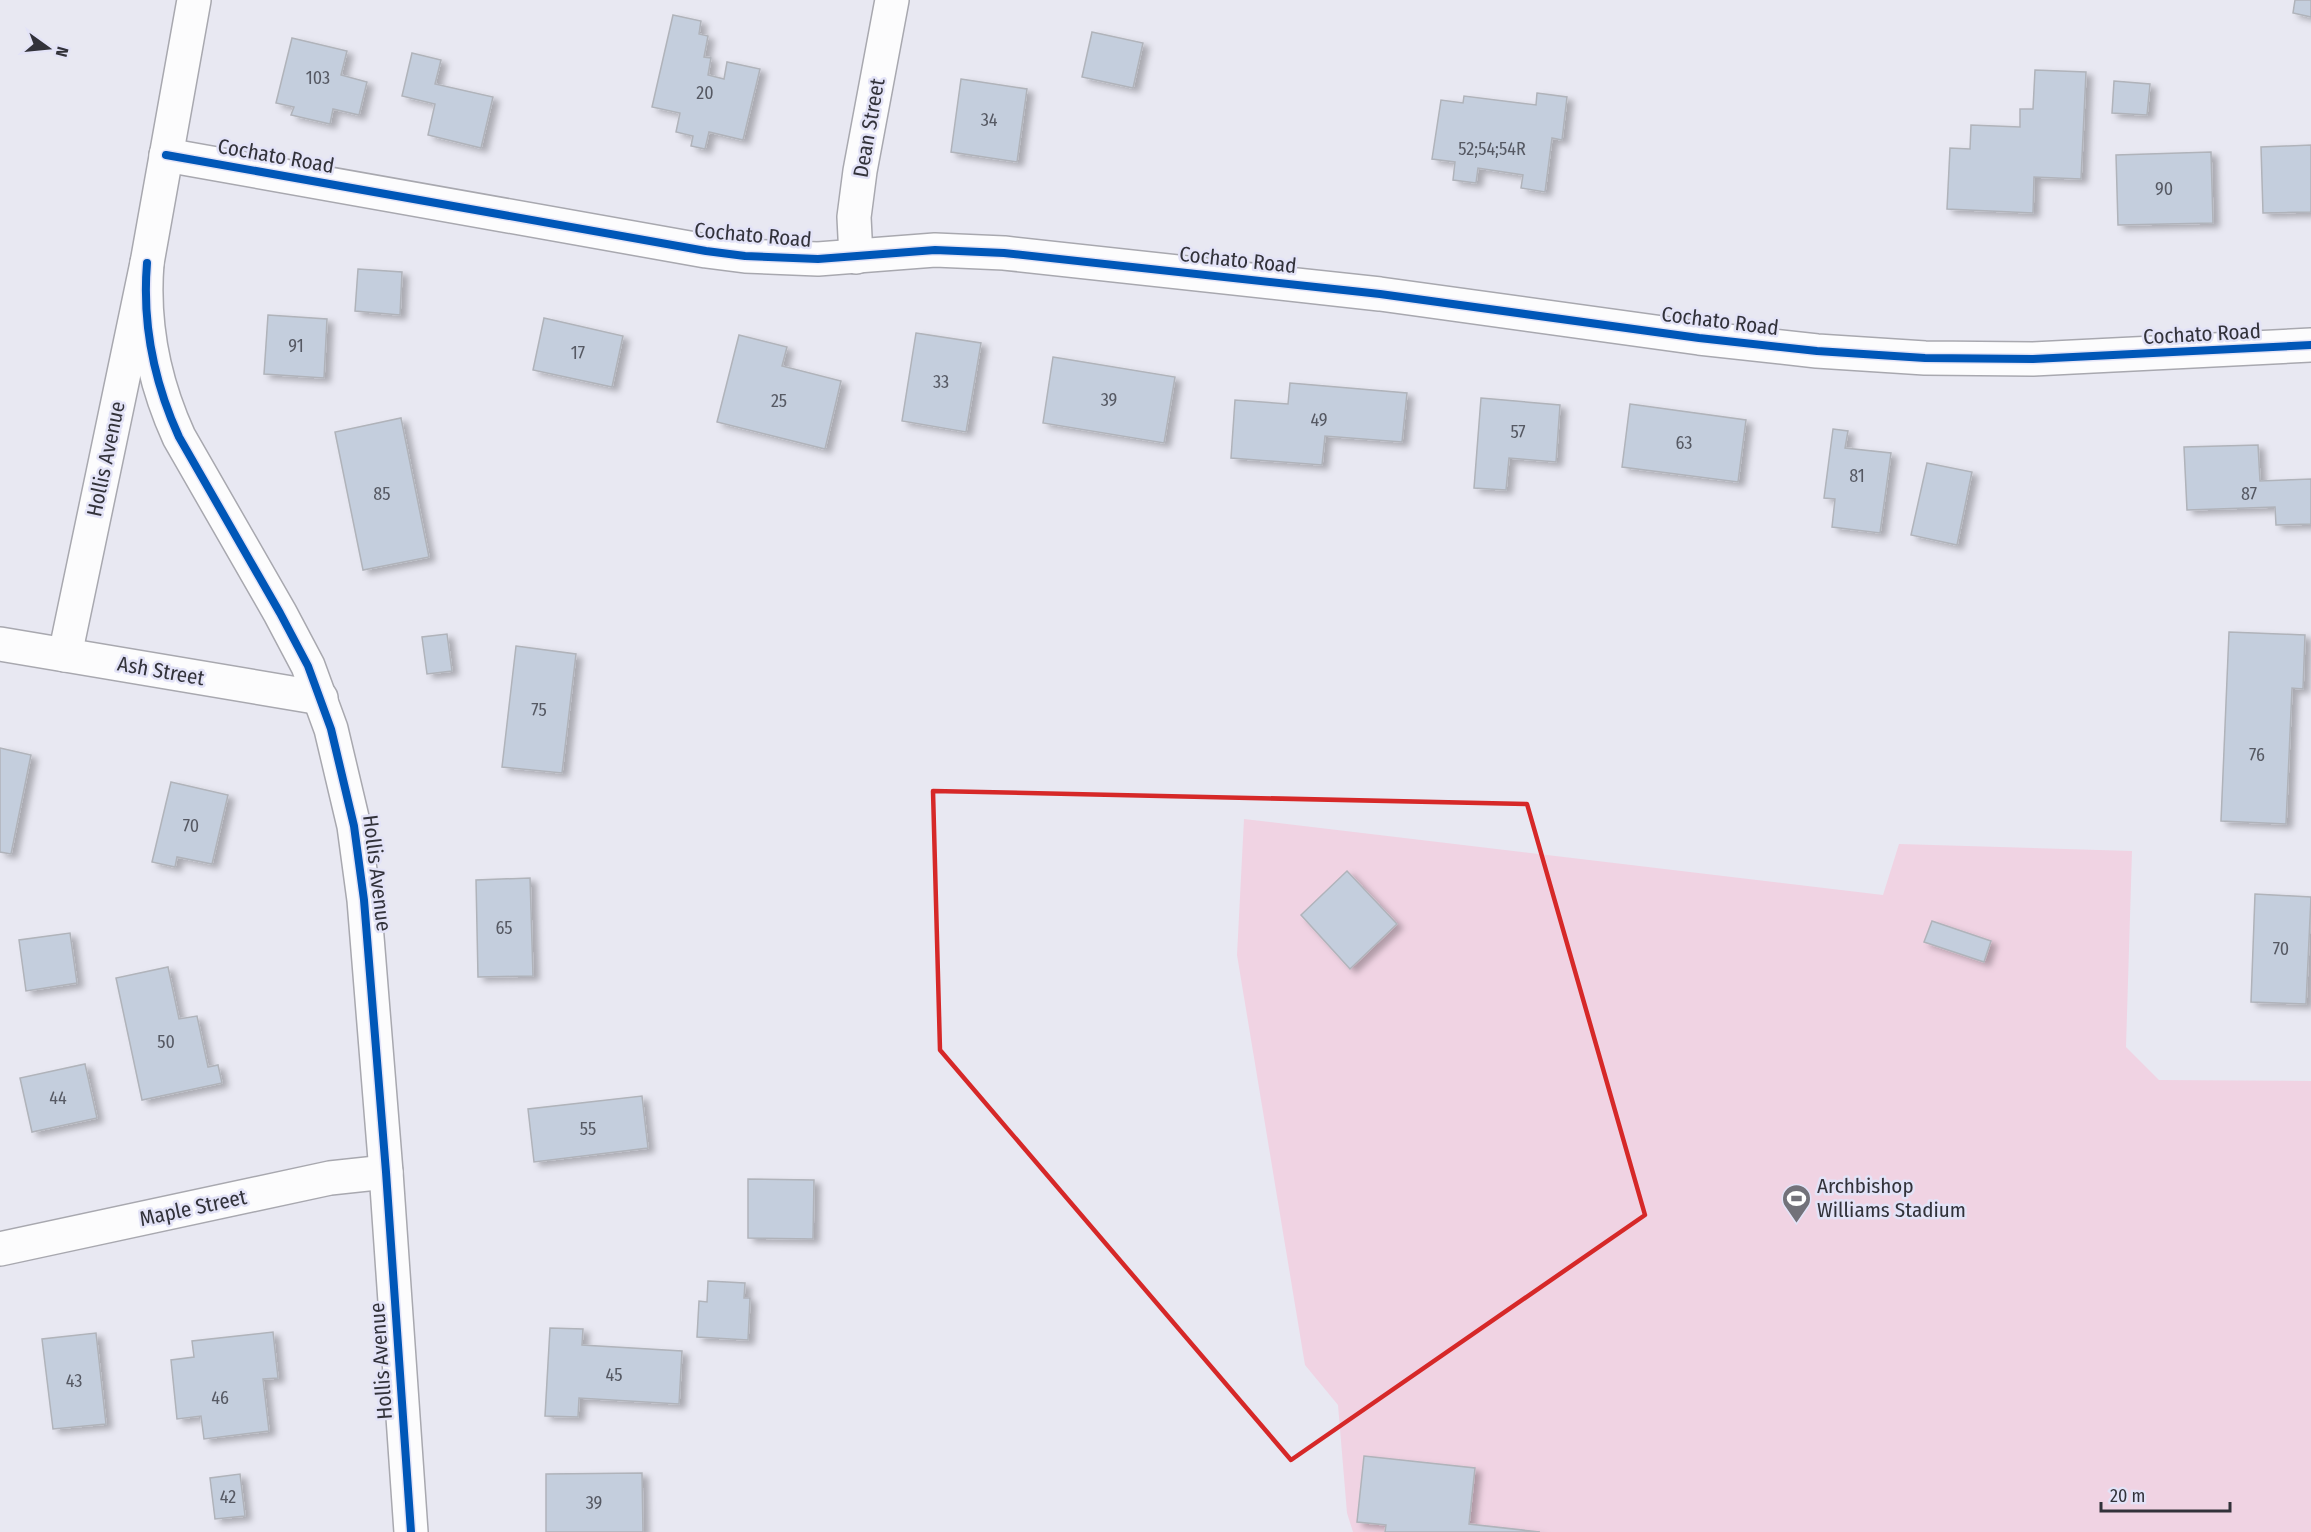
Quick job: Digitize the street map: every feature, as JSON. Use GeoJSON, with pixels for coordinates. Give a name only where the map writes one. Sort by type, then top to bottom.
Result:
{"type":"FeatureCollection","features":[{"type":"Feature","properties":{"kind":"street","name":"Hollis Avenue"},"geometry":{"type":"LineString","coordinates":[[65,655],[147,263],[194,0]]}},
{"type":"Feature","properties":{"kind":"street","name":"Dean Street"},"geometry":{"type":"LineString","coordinates":[[856,257],[854,216],[860,171],[892,0]]}},
{"type":"Feature","properties":{"kind":"street","name":"Cochato Road"},"geometry":{"type":"LineString","coordinates":[[166,155],[706,251],[818,259],[935,250],[1004,253],[1380,294],[1709,339],[1817,351],[1925,358],[2033,359],[2311,345]]}},
{"type":"Feature","properties":{"kind":"street","name":"Hollis Avenue"},"geometry":{"type":"LineString","coordinates":[[147,263],[145,289],[149,337],[158,380],[169,413],[179,437],[294,638],[321,698],[339,757],[361,864],[386,1172],[411,1532]]}},
{"type":"Feature","properties":{"kind":"street","name":"Ash Street"},"geometry":{"type":"LineString","coordinates":[[0,644],[321,698]]}},
{"type":"Feature","properties":{"kind":"street","name":"Maple Street"},"geometry":{"type":"LineString","coordinates":[[0,1249],[330,1178],[386,1172]]}},
{"type":"Feature","properties":{"kind":"highlighted area"},"geometry":{"type":"Polygon","coordinates":[[[933,791],[1527,804],[1645,1215],[1291,1460],[940,1050],[933,791]]]}},
{"type":"Feature","properties":{"kind":"shaded area","name":"Archbishop Williams Stadium"},"geometry":{"type":"Polygon","coordinates":[[[1244,819],[1883,895],[1899,844],[2132,851],[2126,1047],[2159,1080],[2311,1081],[2311,1532],[1353,1532],[1347,1513],[1338,1405],[1305,1365],[1237,955],[1244,819]]]}},
{"type":"Feature","properties":{"kind":"building"},"geometry":{"type":"Polygon","coordinates":[[[2295,0],[2311,0],[2311,17],[2293,13],[2295,0]]]}},
{"type":"Feature","properties":{"kind":"building"},"geometry":{"type":"Polygon","coordinates":[[[673,15],[701,21],[699,34],[708,36],[704,57],[711,58],[708,75],[724,79],[727,62],[760,69],[743,140],[709,132],[705,149],[691,146],[693,136],[676,132],[680,113],[652,107],[673,15]]]}},
{"type":"Feature","properties":{"kind":"building"},"geometry":{"type":"Polygon","coordinates":[[[1092,32],[1143,43],[1133,88],[1082,77],[1092,32]]]}},
{"type":"Feature","properties":{"kind":"building"},"geometry":{"type":"Polygon","coordinates":[[[292,38],[347,51],[341,75],[367,82],[359,115],[333,109],[330,124],[291,115],[294,107],[276,103],[292,38]]]}},
{"type":"Feature","properties":{"kind":"building"},"geometry":{"type":"Polygon","coordinates":[[[412,53],[441,60],[435,84],[493,97],[481,148],[428,135],[435,104],[402,96],[412,53]]]}},
{"type":"Feature","properties":{"kind":"building"},"geometry":{"type":"Polygon","coordinates":[[[2035,70],[2086,72],[2081,179],[2034,177],[2033,213],[1947,209],[1950,148],[1970,149],[1971,125],[2020,127],[2020,109],[2033,109],[2035,70]]]}},
{"type":"Feature","properties":{"kind":"building"},"geometry":{"type":"Polygon","coordinates":[[[961,79],[1027,89],[1017,162],[951,152],[961,79]]]}},
{"type":"Feature","properties":{"kind":"building"},"geometry":{"type":"Polygon","coordinates":[[[2114,81],[2150,84],[2147,115],[2112,113],[2114,81]]]}},
{"type":"Feature","properties":{"kind":"building"},"geometry":{"type":"Polygon","coordinates":[[[1537,93],[1567,97],[1562,140],[1552,138],[1545,192],[1521,188],[1523,175],[1478,168],[1476,183],[1453,180],[1455,162],[1432,159],[1441,100],[1463,103],[1464,96],[1536,105],[1537,93]]]}},
{"type":"Feature","properties":{"kind":"building"},"geometry":{"type":"Polygon","coordinates":[[[2311,145],[2311,212],[2263,213],[2261,147],[2311,145]]]}},
{"type":"Feature","properties":{"kind":"building"},"geometry":{"type":"Polygon","coordinates":[[[2211,152],[2213,223],[2118,225],[2116,155],[2211,152]]]}},
{"type":"Feature","properties":{"kind":"building"},"geometry":{"type":"Polygon","coordinates":[[[358,269],[402,272],[400,315],[355,311],[358,269]]]}},
{"type":"Feature","properties":{"kind":"building"},"geometry":{"type":"Polygon","coordinates":[[[268,315],[327,319],[324,378],[264,374],[268,315]]]}},
{"type":"Feature","properties":{"kind":"building"},"geometry":{"type":"Polygon","coordinates":[[[544,318],[623,336],[612,387],[533,370],[544,318]]]}},
{"type":"Feature","properties":{"kind":"building"},"geometry":{"type":"Polygon","coordinates":[[[916,333],[981,343],[966,432],[902,421],[916,333]]]}},
{"type":"Feature","properties":{"kind":"building"},"geometry":{"type":"Polygon","coordinates":[[[739,335],[787,347],[782,366],[841,381],[825,449],[717,422],[739,335]]]}},
{"type":"Feature","properties":{"kind":"building"},"geometry":{"type":"Polygon","coordinates":[[[1053,357],[1175,377],[1164,443],[1043,423],[1053,357]]]}},
{"type":"Feature","properties":{"kind":"building"},"geometry":{"type":"Polygon","coordinates":[[[1290,383],[1407,393],[1402,442],[1325,436],[1322,465],[1231,458],[1235,400],[1288,404],[1290,383]]]}},
{"type":"Feature","properties":{"kind":"building"},"geometry":{"type":"Polygon","coordinates":[[[1481,398],[1560,405],[1556,462],[1509,458],[1506,490],[1474,488],[1481,398]]]}},
{"type":"Feature","properties":{"kind":"building"},"geometry":{"type":"Polygon","coordinates":[[[1630,404],[1746,420],[1738,482],[1622,467],[1630,404]]]}},
{"type":"Feature","properties":{"kind":"building"},"geometry":{"type":"Polygon","coordinates":[[[401,418],[429,557],[363,570],[335,432],[401,418]]]}},
{"type":"Feature","properties":{"kind":"building"},"geometry":{"type":"Polygon","coordinates":[[[1833,429],[1848,431],[1845,448],[1891,453],[1880,533],[1832,527],[1835,499],[1824,498],[1833,429]]]}},
{"type":"Feature","properties":{"kind":"building"},"geometry":{"type":"Polygon","coordinates":[[[2258,445],[2260,481],[2311,479],[2311,524],[2276,525],[2275,507],[2187,510],[2184,447],[2258,445]]]}},
{"type":"Feature","properties":{"kind":"building"},"geometry":{"type":"Polygon","coordinates":[[[1927,463],[1972,472],[1957,545],[1911,535],[1927,463]]]}},
{"type":"Feature","properties":{"kind":"building"},"geometry":{"type":"Polygon","coordinates":[[[2229,632],[2305,635],[2303,689],[2292,688],[2286,824],[2221,821],[2229,632]]]}},
{"type":"Feature","properties":{"kind":"building"},"geometry":{"type":"Polygon","coordinates":[[[447,634],[452,671],[427,674],[422,637],[447,634]]]}},
{"type":"Feature","properties":{"kind":"building"},"geometry":{"type":"Polygon","coordinates":[[[516,646],[576,654],[562,773],[502,767],[516,646]]]}},
{"type":"Feature","properties":{"kind":"building"},"geometry":{"type":"Polygon","coordinates":[[[0,748],[31,755],[11,854],[0,852],[0,748]]]}},
{"type":"Feature","properties":{"kind":"building"},"geometry":{"type":"Polygon","coordinates":[[[171,782],[228,795],[212,864],[177,857],[175,867],[152,862],[171,782]]]}},
{"type":"Feature","properties":{"kind":"building"},"geometry":{"type":"Polygon","coordinates":[[[1347,871],[1397,924],[1350,969],[1301,915],[1347,871]]]}},
{"type":"Feature","properties":{"kind":"building"},"geometry":{"type":"Polygon","coordinates":[[[530,878],[533,976],[478,977],[476,880],[530,878]]]}},
{"type":"Feature","properties":{"kind":"building"},"geometry":{"type":"Polygon","coordinates":[[[2255,894],[2311,897],[2306,1004],[2251,1002],[2255,894]]]}},
{"type":"Feature","properties":{"kind":"building"},"geometry":{"type":"Polygon","coordinates":[[[1932,921],[1991,941],[1984,962],[1924,942],[1932,921]]]}},
{"type":"Feature","properties":{"kind":"building"},"geometry":{"type":"Polygon","coordinates":[[[70,933],[77,983],[26,991],[19,940],[70,933]]]}},
{"type":"Feature","properties":{"kind":"building"},"geometry":{"type":"Polygon","coordinates":[[[168,967],[179,1019],[197,1016],[208,1067],[218,1065],[222,1083],[142,1100],[116,978],[168,967]]]}},
{"type":"Feature","properties":{"kind":"building"},"geometry":{"type":"Polygon","coordinates":[[[85,1064],[97,1118],[32,1132],[20,1078],[85,1064]]]}},
{"type":"Feature","properties":{"kind":"building"},"geometry":{"type":"Polygon","coordinates":[[[642,1096],[648,1148],[534,1162],[528,1109],[642,1096]]]}},
{"type":"Feature","properties":{"kind":"building"},"geometry":{"type":"Polygon","coordinates":[[[748,1179],[814,1180],[813,1239],[748,1238],[748,1179]]]}},
{"type":"Feature","properties":{"kind":"building"},"geometry":{"type":"Polygon","coordinates":[[[708,1281],[745,1283],[744,1298],[750,1298],[748,1340],[697,1337],[699,1301],[707,1302],[708,1281]]]}},
{"type":"Feature","properties":{"kind":"building"},"geometry":{"type":"Polygon","coordinates":[[[550,1328],[583,1329],[582,1345],[682,1351],[679,1404],[579,1398],[578,1417],[545,1416],[550,1328]]]}},
{"type":"Feature","properties":{"kind":"building"},"geometry":{"type":"Polygon","coordinates":[[[273,1332],[278,1378],[263,1379],[269,1431],[204,1439],[201,1416],[177,1419],[171,1360],[194,1357],[192,1341],[273,1332]]]}},
{"type":"Feature","properties":{"kind":"building"},"geometry":{"type":"Polygon","coordinates":[[[96,1333],[106,1424],[53,1429],[42,1339],[96,1333]]]}},
{"type":"Feature","properties":{"kind":"building"},"geometry":{"type":"Polygon","coordinates":[[[1364,1456],[1475,1468],[1469,1524],[1540,1532],[1385,1532],[1386,1525],[1357,1522],[1364,1456]]]}},
{"type":"Feature","properties":{"kind":"building"},"geometry":{"type":"Polygon","coordinates":[[[642,1473],[643,1532],[546,1532],[546,1474],[642,1473]]]}},
{"type":"Feature","properties":{"kind":"building"},"geometry":{"type":"Polygon","coordinates":[[[240,1474],[245,1516],[215,1519],[210,1478],[240,1474]]]}},
{"type":"Feature","properties":{"kind":"cycle path"},"geometry":{"type":"LineString","coordinates":[[166,155],[745,256],[818,259],[935,250],[1004,253],[1380,294],[1699,338],[1817,351],[1925,358],[2033,359],[2311,345]]}},
{"type":"Feature","properties":{"kind":"cycle path"},"geometry":{"type":"LineString","coordinates":[[147,263],[148,330],[157,374],[170,416],[179,437],[308,666],[331,729],[354,826],[364,900],[386,1172],[411,1532]]}},
{"type":"Feature","properties":{"kind":"place","name":"Archbishop Williams Stadium"},"geometry":{"type":"Point","coordinates":[1796,1224]}}]}
